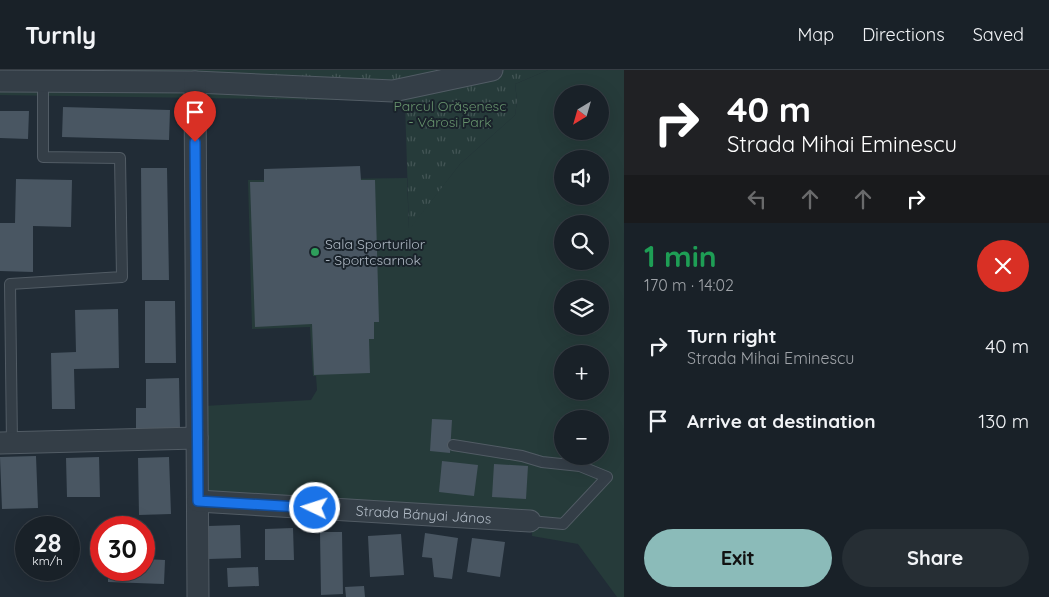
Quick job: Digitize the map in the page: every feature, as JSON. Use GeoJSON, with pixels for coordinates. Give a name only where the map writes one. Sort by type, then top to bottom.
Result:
{"type":"FeatureCollection","features":[{"type":"Feature","properties":{"kind":"street"},"geometry":{"type":"LineString","coordinates":[[0,82],[195,82],[277,78],[393,90],[492,70]]}},
{"type":"Feature","properties":{"kind":"street"},"geometry":{"type":"LineString","coordinates":[[195,82],[198,597]]}},
{"type":"Feature","properties":{"kind":"street"},"geometry":{"type":"LineString","coordinates":[[6,443],[197,438]]}},
{"type":"Feature","properties":{"kind":"street","name":"Strada Bányai János"},"geometry":{"type":"LineString","coordinates":[[198,501],[530,522]]}},
{"type":"Feature","properties":{"kind":"lane"},"geometry":{"type":"LineString","coordinates":[[6,443],[10,284],[122,277],[120,158],[43,157],[43,82]]}},
{"type":"Feature","properties":{"kind":"lane"},"geometry":{"type":"LineString","coordinates":[[453,445],[522,456],[542,462],[580,466],[607,477],[563,524],[530,522]]}},
{"type":"Feature","properties":{"kind":"green space","name":"Parcul Orășenesc - Városi Park"},"geometry":{"type":"Polygon","coordinates":[[[0,70],[548,70],[515,84],[517,101],[515,115],[460,164],[409,230],[405,101],[0,95],[0,70]]]}},
{"type":"Feature","properties":{"kind":"green space"},"geometry":{"type":"Polygon","coordinates":[[[548,70],[624,70],[624,597],[617,597],[578,544],[532,536],[533,511],[207,493],[204,406],[311,400],[317,390],[316,376],[313,376],[310,327],[252,329],[248,180],[407,178],[409,229],[460,164],[515,115],[517,101],[515,84],[548,70]]]}},
{"type":"Feature","properties":{"kind":"building"},"geometry":{"type":"Polygon","coordinates":[[[63,107],[170,110],[169,140],[62,137],[63,107]]]}},
{"type":"Feature","properties":{"kind":"building"},"geometry":{"type":"Polygon","coordinates":[[[0,111],[29,111],[28,139],[0,138],[0,111]]]}},
{"type":"Feature","properties":{"kind":"building","name":"Sala Sporturilor - Sportcsarnok"},"geometry":{"type":"Polygon","coordinates":[[[360,166],[361,180],[375,180],[379,322],[374,322],[374,339],[369,339],[370,373],[314,375],[312,324],[255,327],[250,182],[264,182],[264,169],[360,166]]]}},
{"type":"Feature","properties":{"kind":"building"},"geometry":{"type":"Polygon","coordinates":[[[141,168],[167,168],[169,280],[142,280],[141,168]]]}},
{"type":"Feature","properties":{"kind":"building"},"geometry":{"type":"Polygon","coordinates":[[[16,179],[72,180],[71,227],[33,226],[33,272],[0,271],[0,223],[15,223],[16,179]]]}},
{"type":"Feature","properties":{"kind":"building"},"geometry":{"type":"Polygon","coordinates":[[[145,301],[175,301],[176,363],[145,363],[145,301]]]}},
{"type":"Feature","properties":{"kind":"building"},"geometry":{"type":"Polygon","coordinates":[[[118,309],[119,368],[74,369],[75,409],[52,409],[51,353],[76,352],[75,310],[118,309]]]}},
{"type":"Feature","properties":{"kind":"building"},"geometry":{"type":"Polygon","coordinates":[[[179,378],[180,428],[136,429],[136,408],[146,408],[146,379],[179,378]]]}},
{"type":"Feature","properties":{"kind":"building"},"geometry":{"type":"Polygon","coordinates":[[[432,419],[452,420],[450,453],[430,451],[432,419]]]}},
{"type":"Feature","properties":{"kind":"building"},"geometry":{"type":"Polygon","coordinates":[[[36,456],[38,508],[2,509],[0,457],[36,456]]]}},
{"type":"Feature","properties":{"kind":"building"},"geometry":{"type":"Polygon","coordinates":[[[99,457],[100,497],[67,497],[66,458],[99,457]]]}},
{"type":"Feature","properties":{"kind":"building"},"geometry":{"type":"Polygon","coordinates":[[[169,457],[171,514],[139,515],[138,458],[169,457]]]}},
{"type":"Feature","properties":{"kind":"building"},"geometry":{"type":"Polygon","coordinates":[[[442,461],[478,465],[474,496],[439,492],[442,461]]]}},
{"type":"Feature","properties":{"kind":"building"},"geometry":{"type":"Polygon","coordinates":[[[494,464],[528,466],[526,499],[492,497],[494,464]]]}},
{"type":"Feature","properties":{"kind":"building"},"geometry":{"type":"Polygon","coordinates":[[[240,525],[241,558],[209,559],[208,526],[240,525]]]}},
{"type":"Feature","properties":{"kind":"building"},"geometry":{"type":"Polygon","coordinates":[[[293,528],[294,560],[265,560],[265,529],[293,528]]]}},
{"type":"Feature","properties":{"kind":"building"},"geometry":{"type":"Polygon","coordinates":[[[320,532],[342,532],[343,594],[321,595],[320,532]]]}},
{"type":"Feature","properties":{"kind":"building"},"geometry":{"type":"Polygon","coordinates":[[[425,533],[458,538],[452,579],[434,577],[432,558],[422,557],[425,533]]]}},
{"type":"Feature","properties":{"kind":"building"},"geometry":{"type":"Polygon","coordinates":[[[401,534],[404,575],[370,577],[368,536],[401,534]]]}},
{"type":"Feature","properties":{"kind":"building"},"geometry":{"type":"Polygon","coordinates":[[[472,538],[505,542],[500,577],[467,572],[472,538]]]}},
{"type":"Feature","properties":{"kind":"building"},"geometry":{"type":"Polygon","coordinates":[[[155,560],[165,560],[164,584],[108,582],[155,581],[155,560]]]}},
{"type":"Feature","properties":{"kind":"building"},"geometry":{"type":"Polygon","coordinates":[[[258,567],[259,586],[228,587],[227,568],[258,567]]]}},
{"type":"Feature","properties":{"kind":"building"},"geometry":{"type":"Polygon","coordinates":[[[364,586],[365,597],[346,597],[345,587],[364,586]]]}},
{"type":"Feature","properties":{"kind":"place","name":"Sala Sporturilor - Sportcsarnok"},"geometry":{"type":"Point","coordinates":[315,252]}},
{"type":"Feature","properties":{"kind":"route"},"geometry":{"type":"LineString","coordinates":[[195,142],[198,501],[315,508]]}}]}
